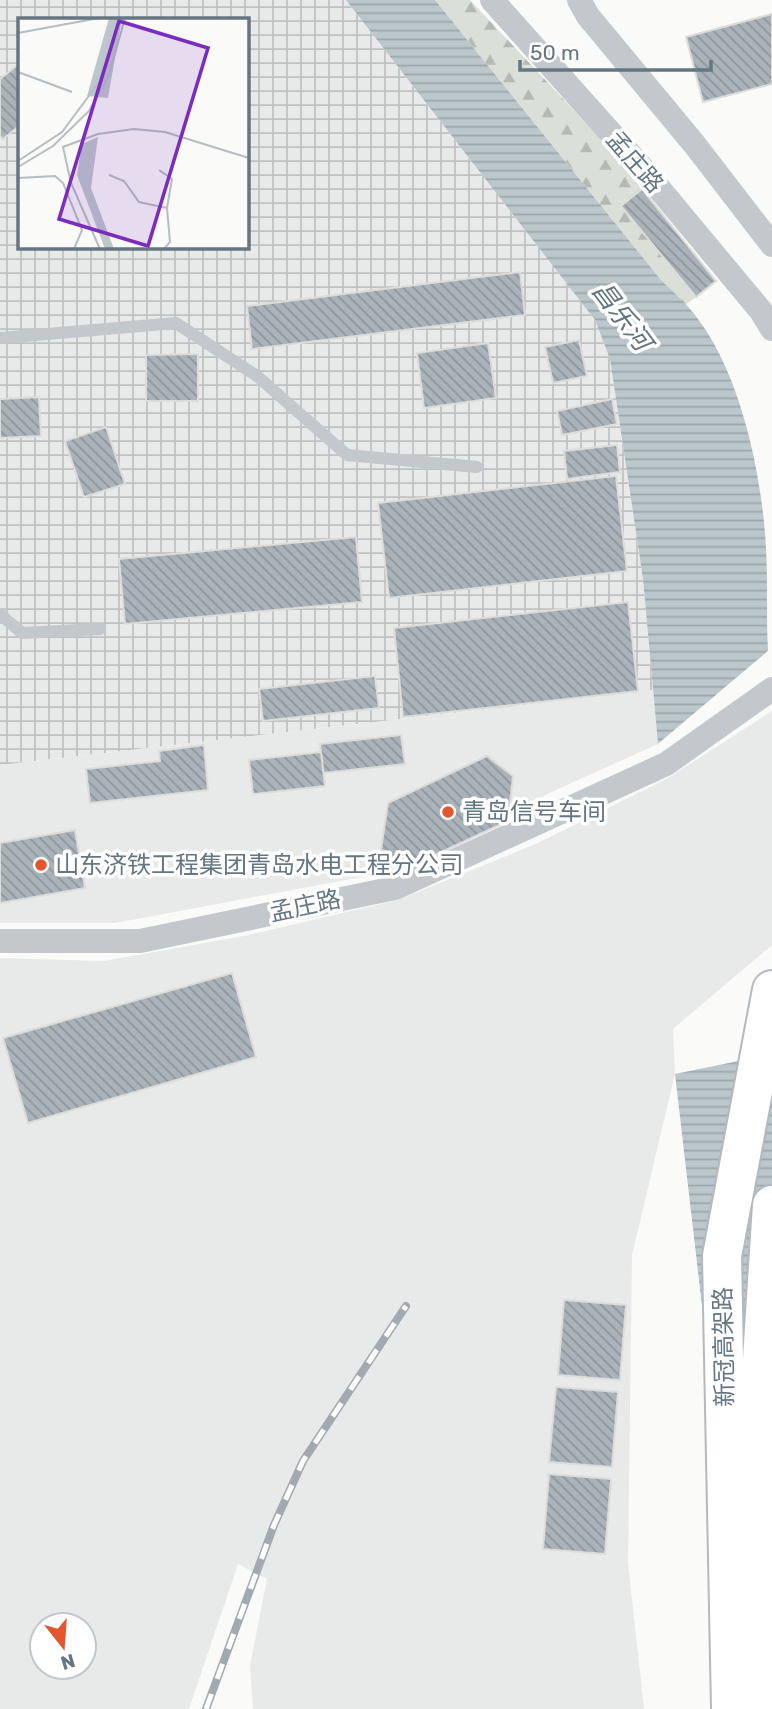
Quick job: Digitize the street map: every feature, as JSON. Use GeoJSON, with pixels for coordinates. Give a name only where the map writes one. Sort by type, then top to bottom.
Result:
{"type":"FeatureCollection","features":[{"type":"Feature","properties":{"kind":"highway","name":"新冠高架路"},"geometry":{"type":"LineString","coordinates":[[731,1709],[722,1256],[772,990]]}},
{"type":"Feature","properties":{"kind":"highway","name":"新冠高架路"},"geometry":{"type":"LineString","coordinates":[[764,1709],[757,1436],[772,1205]]}},
{"type":"Feature","properties":{"kind":"street","name":"孟庄路"},"geometry":{"type":"LineString","coordinates":[[492,0],[642,168],[761,311],[772,329]]}},
{"type":"Feature","properties":{"kind":"street"},"geometry":{"type":"LineString","coordinates":[[579,0],[588,16],[695,145],[772,245]]}},
{"type":"Feature","properties":{"kind":"street","name":"孟庄路"},"geometry":{"type":"LineString","coordinates":[[0,941],[140,941],[395,888],[666,764],[772,689]]}},
{"type":"Feature","properties":{"kind":"lane"},"geometry":{"type":"LineString","coordinates":[[0,338],[176,323],[257,376],[346,455],[477,467]]}},
{"type":"Feature","properties":{"kind":"lane"},"geometry":{"type":"LineString","coordinates":[[0,614],[22,633],[100,629]]}},
{"type":"Feature","properties":{"kind":"shaded area"},"geometry":{"type":"Polygon","coordinates":[[[0,0],[346,0],[595,320],[610,359],[643,579],[653,690],[0,765],[0,0]]]}},
{"type":"Feature","properties":{"kind":"shaded area","name":"青岛信号车间"},"geometry":{"type":"Polygon","coordinates":[[[653,690],[658,744],[547,794],[508,821],[405,869],[115,923],[0,923],[0,765],[653,690]]]}},
{"type":"Feature","properties":{"kind":"shaded area"},"geometry":{"type":"Polygon","coordinates":[[[772,711],[772,945],[673,1029],[675,1074],[632,1255],[628,1563],[644,1709],[253,1709],[250,1666],[267,1579],[238,1564],[189,1709],[0,1709],[0,958],[104,961],[249,935],[398,900],[538,843],[668,778],[772,711]]]}},
{"type":"Feature","properties":{"kind":"green space"},"geometry":{"type":"Polygon","coordinates":[[[435,0],[470,0],[599,137],[642,189],[621,207],[696,297],[685,305],[661,280],[435,0]]]}},
{"type":"Feature","properties":{"kind":"water","name":"昌乐河"},"geometry":{"type":"Polygon","coordinates":[[[346,0],[435,0],[661,280],[695,315],[725,366],[746,426],[760,489],[766,548],[768,651],[658,744],[643,579],[610,359],[595,320],[346,0]]]}},
{"type":"Feature","properties":{"kind":"water"},"geometry":{"type":"Polygon","coordinates":[[[772,1054],[772,1709],[749,1709],[675,1074],[772,1054]]]}},
{"type":"Feature","properties":{"kind":"pier"},"geometry":{"type":"Polygon","coordinates":[[[768,651],[769,655],[658,747],[658,744],[768,651]]]}},
{"type":"Feature","properties":{"kind":"building"},"geometry":{"type":"Polygon","coordinates":[[[772,14],[772,84],[703,102],[686,37],[772,14]]]}},
{"type":"Feature","properties":{"kind":"building"},"geometry":{"type":"Polygon","coordinates":[[[18,65],[18,127],[3,139],[0,136],[0,79],[18,65]]]}},
{"type":"Feature","properties":{"kind":"building"},"geometry":{"type":"Polygon","coordinates":[[[642,189],[716,281],[696,297],[621,206],[642,189]]]}},
{"type":"Feature","properties":{"kind":"building"},"geometry":{"type":"Polygon","coordinates":[[[520,272],[525,315],[252,349],[247,306],[520,272]]]}},
{"type":"Feature","properties":{"kind":"building"},"geometry":{"type":"Polygon","coordinates":[[[579,340],[587,376],[553,383],[545,347],[579,340]]]}},
{"type":"Feature","properties":{"kind":"building"},"geometry":{"type":"Polygon","coordinates":[[[488,343],[496,398],[424,408],[417,353],[488,343]]]}},
{"type":"Feature","properties":{"kind":"building"},"geometry":{"type":"Polygon","coordinates":[[[198,354],[198,401],[146,401],[146,355],[198,354]]]}},
{"type":"Feature","properties":{"kind":"building"},"geometry":{"type":"Polygon","coordinates":[[[39,397],[41,436],[0,438],[0,399],[39,397]]]}},
{"type":"Feature","properties":{"kind":"building"},"geometry":{"type":"Polygon","coordinates":[[[612,399],[617,424],[562,435],[557,411],[612,399]]]}},
{"type":"Feature","properties":{"kind":"building"},"geometry":{"type":"Polygon","coordinates":[[[106,427],[125,484],[84,497],[65,441],[106,427]]]}},
{"type":"Feature","properties":{"kind":"building"},"geometry":{"type":"Polygon","coordinates":[[[617,445],[620,472],[567,479],[564,451],[617,445]]]}},
{"type":"Feature","properties":{"kind":"building"},"geometry":{"type":"Polygon","coordinates":[[[616,476],[627,571],[389,598],[378,503],[616,476]]]}},
{"type":"Feature","properties":{"kind":"building"},"geometry":{"type":"Polygon","coordinates":[[[356,537],[362,602],[125,624],[119,559],[356,537]]]}},
{"type":"Feature","properties":{"kind":"building"},"geometry":{"type":"Polygon","coordinates":[[[628,602],[638,691],[403,717],[394,628],[628,602]]]}},
{"type":"Feature","properties":{"kind":"building"},"geometry":{"type":"Polygon","coordinates":[[[375,676],[379,708],[263,721],[259,689],[375,676]]]}},
{"type":"Feature","properties":{"kind":"building","name":"青岛信号车间"},"geometry":{"type":"Polygon","coordinates":[[[401,735],[405,764],[323,773],[320,744],[401,735]]]}},
{"type":"Feature","properties":{"kind":"building"},"geometry":{"type":"Polygon","coordinates":[[[204,745],[208,790],[90,803],[86,769],[160,761],[159,751],[204,745]]]}},
{"type":"Feature","properties":{"kind":"building"},"geometry":{"type":"Polygon","coordinates":[[[321,752],[325,786],[253,794],[249,760],[321,752]]]}},
{"type":"Feature","properties":{"kind":"building","name":"青岛信号车间"},"geometry":{"type":"Polygon","coordinates":[[[487,756],[513,776],[508,821],[405,869],[381,850],[388,803],[487,756]]]}},
{"type":"Feature","properties":{"kind":"building","name":"山东济铁工程集团青岛水电工程分公司"},"geometry":{"type":"Polygon","coordinates":[[[75,830],[85,888],[0,903],[0,843],[75,830]]]}},
{"type":"Feature","properties":{"kind":"building"},"geometry":{"type":"Polygon","coordinates":[[[232,973],[256,1057],[28,1123],[3,1038],[232,973]]]}},
{"type":"Feature","properties":{"kind":"building"},"geometry":{"type":"Polygon","coordinates":[[[564,1300],[626,1305],[620,1380],[558,1375],[564,1300]]]}},
{"type":"Feature","properties":{"kind":"building"},"geometry":{"type":"Polygon","coordinates":[[[556,1387],[618,1392],[612,1467],[549,1462],[556,1387]]]}},
{"type":"Feature","properties":{"kind":"building"},"geometry":{"type":"Polygon","coordinates":[[[549,1474],[611,1479],[605,1554],[543,1549],[549,1474]]]}},
{"type":"Feature","properties":{"kind":"railway"},"geometry":{"type":"LineString","coordinates":[[206,1709],[274,1525],[303,1461],[406,1306]]}},
{"type":"Feature","properties":{"kind":"place","name":"青岛信号车间"},"geometry":{"type":"Point","coordinates":[448,812]}},
{"type":"Feature","properties":{"kind":"place","name":"山东济铁工程集团青岛水电工程分公司"},"geometry":{"type":"Point","coordinates":[41,865]}}]}
